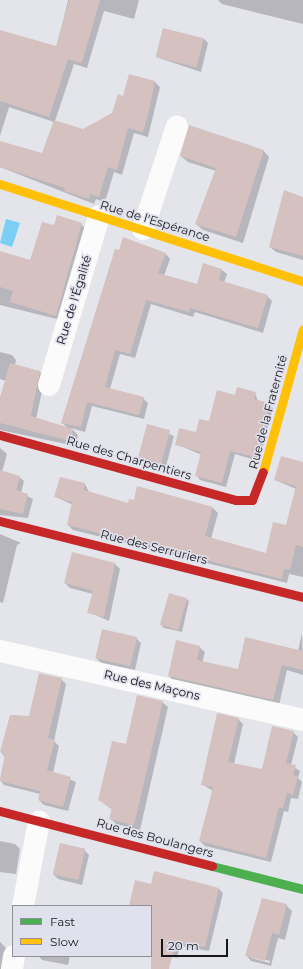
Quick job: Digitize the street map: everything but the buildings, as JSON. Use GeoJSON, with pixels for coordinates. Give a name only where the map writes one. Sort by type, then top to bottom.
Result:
{"type":"FeatureCollection","features":[{"type":"Feature","properties":{"kind":"street"},"geometry":{"type":"LineString","coordinates":[[144,230],[177,126]]}},
{"type":"Feature","properties":{"kind":"street","name":"Rue de l'Espérance"},"geometry":{"type":"LineString","coordinates":[[0,184],[303,281]]}},
{"type":"Feature","properties":{"kind":"street","name":"Rue de l'Égalité"},"geometry":{"type":"LineString","coordinates":[[49,385],[99,216]]}},
{"type":"Feature","properties":{"kind":"street","name":"Rue de la Fraternité"},"geometry":{"type":"LineString","coordinates":[[252,500],[259,488],[303,329]]}},
{"type":"Feature","properties":{"kind":"street","name":"Rue des Charpentiers"},"geometry":{"type":"LineString","coordinates":[[0,435],[236,500],[252,500]]}},
{"type":"Feature","properties":{"kind":"street","name":"Rue des Serruriers"},"geometry":{"type":"LineString","coordinates":[[0,521],[303,597]]}},
{"type":"Feature","properties":{"kind":"street","name":"Rue des Maçons"},"geometry":{"type":"LineString","coordinates":[[0,651],[303,720]]}},
{"type":"Feature","properties":{"kind":"street","name":"Rue des Boulangers"},"geometry":{"type":"LineString","coordinates":[[0,811],[303,889]]}},
{"type":"Feature","properties":{"kind":"street"},"geometry":{"type":"LineString","coordinates":[[23,905],[39,821]]}},
{"type":"Feature","properties":{"kind":"street"},"geometry":{"type":"LineString","coordinates":[[12,969],[14,957]]}},
{"type":"Feature","properties":{"kind":"water"},"geometry":{"type":"Polygon","coordinates":[[[6,219],[20,223],[12,247],[0,243],[6,219]]]}},
{"type":"Feature","properties":{"kind":"traffic: fast"},"geometry":{"type":"LineString","coordinates":[[212,866],[303,889]]}},
{"type":"Feature","properties":{"kind":"traffic: slow"},"geometry":{"type":"LineString","coordinates":[[0,184],[303,281]]}},
{"type":"Feature","properties":{"kind":"traffic: slow"},"geometry":{"type":"LineString","coordinates":[[263,472],[303,329]]}},
{"type":"Feature","properties":{"kind":"traffic: jam"},"geometry":{"type":"LineString","coordinates":[[0,435],[236,500],[252,500],[263,472]]}},
{"type":"Feature","properties":{"kind":"traffic: jam"},"geometry":{"type":"LineString","coordinates":[[0,521],[303,597]]}},
{"type":"Feature","properties":{"kind":"traffic: jam"},"geometry":{"type":"LineString","coordinates":[[0,811],[212,866]]}}]}
